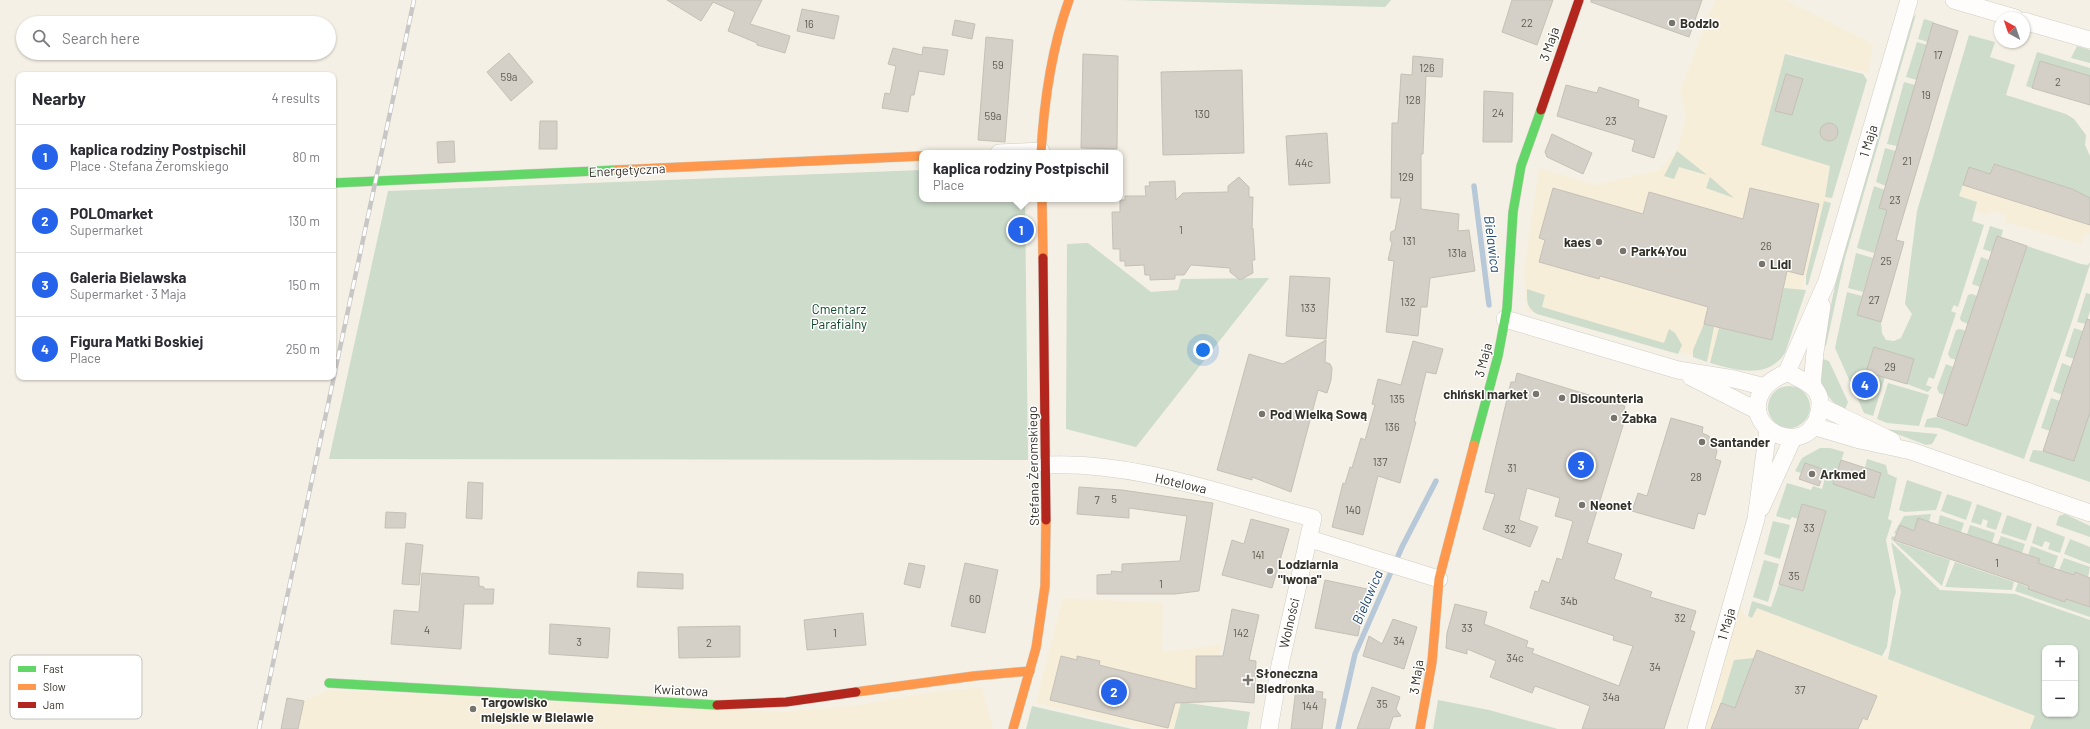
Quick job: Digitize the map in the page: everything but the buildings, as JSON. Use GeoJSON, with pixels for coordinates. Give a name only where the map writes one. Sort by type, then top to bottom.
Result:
{"type":"FeatureCollection","features":[{"type":"Feature","properties":{"kind":"street"},"geometry":{"type":"LineString","coordinates":[[1041,150],[1044,108],[1051,64],[1061,23],[1069,0]]}},
{"type":"Feature","properties":{"kind":"street","name":"3 Maja"},"geometry":{"type":"LineString","coordinates":[[1420,729],[1432,662],[1438,579],[1498,356],[1505,319],[1513,212],[1521,166],[1579,0]]}},
{"type":"Feature","properties":{"kind":"street","name":"1 Maja"},"geometry":{"type":"LineString","coordinates":[[1812,386],[1815,352],[1827,281],[1909,0]]}},
{"type":"Feature","properties":{"kind":"street"},"geometry":{"type":"LineString","coordinates":[[1954,0],[1995,12]]}},
{"type":"Feature","properties":{"kind":"street"},"geometry":{"type":"LineString","coordinates":[[2030,23],[2090,40]]}},
{"type":"Feature","properties":{"kind":"street","name":"Energetyczna"},"geometry":{"type":"LineString","coordinates":[[336,183],[919,156]]}},
{"type":"Feature","properties":{"kind":"street","name":"Stefana Żeromskiego"},"geometry":{"type":"LineString","coordinates":[[1013,729],[1030,672],[1040,629],[1045,586],[1046,465],[1042,202]]}},
{"type":"Feature","properties":{"kind":"street","name":"1 Maja"},"geometry":{"type":"LineString","coordinates":[[1787,372],[1827,281]]}},
{"type":"Feature","properties":{"kind":"street"},"geometry":{"type":"LineString","coordinates":[[1505,319],[1678,370],[1734,379],[1765,387]]}},
{"type":"Feature","properties":{"kind":"street"},"geometry":{"type":"LineString","coordinates":[[1678,370],[1758,411]]}},
{"type":"Feature","properties":{"kind":"street"},"geometry":{"type":"LineString","coordinates":[[1787,372],[1807,381],[1812,386],[1817,392],[1820,406],[1817,420],[1813,426],[1804,434],[1793,438],[1776,435],[1768,430],[1760,418],[1758,411],[1759,398],[1765,387],[1787,372]]}},
{"type":"Feature","properties":{"kind":"street"},"geometry":{"type":"LineString","coordinates":[[1820,406],[1911,451]]}},
{"type":"Feature","properties":{"kind":"street"},"geometry":{"type":"LineString","coordinates":[[1813,426],[1860,440],[1911,451],[2090,513]]}},
{"type":"Feature","properties":{"kind":"street","name":"1 Maja"},"geometry":{"type":"LineString","coordinates":[[1696,729],[1756,519],[1768,430]]}},
{"type":"Feature","properties":{"kind":"street","name":"1 Maja"},"geometry":{"type":"LineString","coordinates":[[1756,519],[1793,438]]}},
{"type":"Feature","properties":{"kind":"street","name":"Hotelowa"},"geometry":{"type":"LineString","coordinates":[[1046,465],[1070,464],[1179,480],[1313,518]]}},
{"type":"Feature","properties":{"kind":"street","name":"Wolności"},"geometry":{"type":"LineString","coordinates":[[1269,729],[1280,665],[1310,539],[1313,518]]}},
{"type":"Feature","properties":{"kind":"street"},"geometry":{"type":"LineString","coordinates":[[1310,539],[1438,579]]}},
{"type":"Feature","properties":{"kind":"street","name":"Kwiatowa"},"geometry":{"type":"LineString","coordinates":[[329,683],[714,705],[786,702],[959,678],[1030,672]]}},
{"type":"Feature","properties":{"kind":"shaded area"},"geometry":{"type":"Polygon","coordinates":[[[1715,0],[1786,0],[1873,44],[1868,73],[1785,52],[1768,140],[1842,159],[1782,352],[1745,369],[1527,311],[1524,270],[1539,168],[1595,185],[1659,170],[1677,151],[1686,116],[1680,91],[1715,0]]]}},
{"type":"Feature","properties":{"kind":"shaded area"},"geometry":{"type":"Polygon","coordinates":[[[1969,167],[2090,206],[2090,234],[2085,233],[2081,244],[2006,222],[2006,215],[1993,211],[1987,215],[1975,211],[1977,202],[1959,196],[1969,167]]]}},
{"type":"Feature","properties":{"kind":"shaded area"},"geometry":{"type":"Polygon","coordinates":[[[1063,598],[1163,603],[1162,652],[1222,645],[1194,729],[1145,729],[1036,703],[1063,598]]]}},
{"type":"Feature","properties":{"kind":"shaded area"},"geometry":{"type":"Polygon","coordinates":[[[1741,604],[1744,614],[1752,618],[1756,607],[2035,716],[2030,729],[1704,729],[1741,604]]]}},
{"type":"Feature","properties":{"kind":"shaded area","name":"Targowisko miejskie w Bielawie"},"geometry":{"type":"Polygon","coordinates":[[[982,687],[993,729],[298,729],[304,701],[329,690],[783,712],[859,705],[933,692],[982,687]]]}},
{"type":"Feature","properties":{"kind":"green space"},"geometry":{"type":"Polygon","coordinates":[[[1121,0],[1391,0],[1385,7],[1121,0]]]}},
{"type":"Feature","properties":{"kind":"green space"},"geometry":{"type":"Polygon","coordinates":[[[1916,14],[1845,258],[1826,346],[1823,346],[1842,250],[1911,20],[1916,14]]]}},
{"type":"Feature","properties":{"kind":"green space"},"geometry":{"type":"Polygon","coordinates":[[[1924,19],[1934,22],[1928,42],[1918,39],[1924,19]]]}},
{"type":"Feature","properties":{"kind":"green space"},"geometry":{"type":"Polygon","coordinates":[[[1969,35],[1994,42],[1990,57],[2015,65],[2006,95],[2066,114],[2074,119],[2086,135],[2085,145],[2090,156],[2090,206],[1969,167],[1959,196],[1977,202],[1972,221],[1984,225],[1958,307],[1954,305],[1951,311],[1956,313],[1934,379],[1929,377],[1926,385],[1932,387],[1928,392],[1907,384],[1914,359],[1874,348],[1867,372],[1885,377],[1873,416],[1864,413],[1835,348],[1847,292],[1862,296],[1857,315],[1881,322],[1882,333],[1886,340],[1894,341],[1901,338],[1912,314],[1905,304],[1917,211],[1969,35]],[[1993,164],[1990,173],[2072,189],[1993,164]]]}},
{"type":"Feature","properties":{"kind":"green space"},"geometry":{"type":"Polygon","coordinates":[[[1917,42],[1927,45],[1917,80],[1906,77],[1917,42]]]}},
{"type":"Feature","properties":{"kind":"green space"},"geometry":{"type":"Polygon","coordinates":[[[2077,46],[2090,50],[2090,63],[2071,58],[2077,46]]]}},
{"type":"Feature","properties":{"kind":"green space"},"geometry":{"type":"Polygon","coordinates":[[[2037,52],[2090,68],[2090,76],[2040,61],[2032,88],[2026,86],[2037,52]]]}},
{"type":"Feature","properties":{"kind":"green space"},"geometry":{"type":"Polygon","coordinates":[[[1785,54],[1863,74],[1867,80],[1832,198],[1825,197],[1830,166],[1761,145],[1785,54]]]}},
{"type":"Feature","properties":{"kind":"green space"},"geometry":{"type":"Polygon","coordinates":[[[1904,82],[1915,85],[1910,103],[1934,111],[1927,135],[1903,128],[1897,146],[1887,144],[1904,82]]]}},
{"type":"Feature","properties":{"kind":"green space"},"geometry":{"type":"Polygon","coordinates":[[[1885,148],[1896,151],[1886,186],[1876,182],[1885,148]]]}},
{"type":"Feature","properties":{"kind":"green space"},"geometry":{"type":"Polygon","coordinates":[[[1677,151],[1707,175],[1679,167],[1674,179],[1664,176],[1677,151]]]}},
{"type":"Feature","properties":{"kind":"green space","name":"Cmentarz Parafialny"},"geometry":{"type":"Polygon","coordinates":[[[919,170],[919,202],[1025,202],[1028,460],[329,459],[388,191],[919,170]]]}},
{"type":"Feature","properties":{"kind":"green space"},"geometry":{"type":"Polygon","coordinates":[[[1710,177],[1734,198],[1706,188],[1710,177]]]}},
{"type":"Feature","properties":{"kind":"green space"},"geometry":{"type":"Polygon","coordinates":[[[1874,186],[1885,190],[1880,208],[1894,212],[1891,239],[1880,235],[1874,253],[1857,248],[1874,186]]]}},
{"type":"Feature","properties":{"kind":"green space"},"geometry":{"type":"Polygon","coordinates":[[[1824,201],[1831,203],[1808,285],[1806,285],[1806,276],[1824,201]]]}},
{"type":"Feature","properties":{"kind":"green space"},"geometry":{"type":"Polygon","coordinates":[[[1990,226],[2003,230],[2001,237],[1997,236],[1992,252],[1983,249],[1990,226]]]}},
{"type":"Feature","properties":{"kind":"green space"},"geometry":{"type":"Polygon","coordinates":[[[1088,243],[1151,292],[1178,290],[1181,279],[1269,278],[1136,447],[1066,429],[1067,244],[1088,243]]]}},
{"type":"Feature","properties":{"kind":"green space"},"geometry":{"type":"Polygon","coordinates":[[[2027,246],[2081,264],[2088,265],[2090,262],[2090,264],[2071,324],[2024,459],[1939,428],[1924,427],[1927,419],[1937,417],[1967,426],[2027,246]]]}},
{"type":"Feature","properties":{"kind":"green space"},"geometry":{"type":"Polygon","coordinates":[[[1856,253],[1873,258],[1863,292],[1848,288],[1856,253]]]}},
{"type":"Feature","properties":{"kind":"green space"},"geometry":{"type":"Polygon","coordinates":[[[1981,257],[1989,260],[1980,287],[1972,284],[1981,257]]]}},
{"type":"Feature","properties":{"kind":"green space"},"geometry":{"type":"Polygon","coordinates":[[[1784,288],[1806,290],[1785,353],[1778,361],[1769,367],[1750,371],[1710,363],[1719,328],[1772,340],[1784,288]]]}},
{"type":"Feature","properties":{"kind":"green space"},"geometry":{"type":"Polygon","coordinates":[[[1527,289],[1545,295],[1542,307],[1664,343],[1669,329],[1675,333],[1682,345],[1678,354],[1537,314],[1529,306],[1527,289]]]}},
{"type":"Feature","properties":{"kind":"green space"},"geometry":{"type":"Polygon","coordinates":[[[2086,293],[2090,294],[2090,311],[2086,324],[2077,322],[2086,293]]]}},
{"type":"Feature","properties":{"kind":"green space"},"geometry":{"type":"Polygon","coordinates":[[[1972,294],[1977,296],[1968,324],[1961,321],[1960,318],[1968,295],[1972,294]]]}},
{"type":"Feature","properties":{"kind":"green space"},"geometry":{"type":"Polygon","coordinates":[[[1704,324],[1714,327],[1707,362],[1693,357],[1693,350],[1704,324]]]}},
{"type":"Feature","properties":{"kind":"green space"},"geometry":{"type":"Polygon","coordinates":[[[2074,328],[2083,331],[2074,359],[2065,356],[2074,328]]]}},
{"type":"Feature","properties":{"kind":"green space"},"geometry":{"type":"Polygon","coordinates":[[[1960,329],[1966,331],[1956,360],[1950,358],[1948,354],[1956,330],[1960,329]]]}},
{"type":"Feature","properties":{"kind":"green space"},"geometry":{"type":"Polygon","coordinates":[[[1820,358],[1829,361],[1848,402],[1844,412],[1832,401],[1824,389],[1820,375],[1820,358]]]}},
{"type":"Feature","properties":{"kind":"green space"},"geometry":{"type":"Polygon","coordinates":[[[2062,363],[2072,367],[2062,395],[2053,391],[2062,363]]]}},
{"type":"Feature","properties":{"kind":"green space"},"geometry":{"type":"Polygon","coordinates":[[[1946,364],[1953,367],[1944,395],[1939,393],[1937,388],[1946,364]]]}},
{"type":"Feature","properties":{"kind":"green space"},"geometry":{"type":"Polygon","coordinates":[[[1888,383],[1929,395],[1919,426],[1887,423],[1877,419],[1888,383]]]}},
{"type":"Feature","properties":{"kind":"green space"},"geometry":{"type":"Polygon","coordinates":[[[1785,386],[1793,386],[1801,389],[1807,395],[1810,407],[1807,419],[1801,425],[1793,428],[1785,428],[1777,425],[1771,419],[1768,411],[1768,403],[1771,395],[1777,389],[1785,386]]]}},
{"type":"Feature","properties":{"kind":"green space"},"geometry":{"type":"Polygon","coordinates":[[[2051,398],[2060,401],[2050,431],[2041,428],[2051,398]]]}},
{"type":"Feature","properties":{"kind":"green space"},"geometry":{"type":"Polygon","coordinates":[[[2090,412],[2090,482],[2029,461],[2033,450],[2043,451],[2090,412]]]}},
{"type":"Feature","properties":{"kind":"green space"},"geometry":{"type":"Polygon","coordinates":[[[1884,429],[1937,435],[1932,444],[1926,445],[1884,429]]]}},
{"type":"Feature","properties":{"kind":"green space"},"geometry":{"type":"Polygon","coordinates":[[[1820,448],[1830,448],[1844,452],[1833,484],[1874,498],[1881,474],[1865,468],[1867,459],[1886,465],[1888,474],[1897,478],[1888,519],[1892,521],[1886,540],[1896,592],[1893,601],[1887,647],[1882,656],[1757,608],[1752,618],[1748,616],[1752,601],[1771,607],[1779,584],[1803,591],[1826,511],[1802,504],[1798,519],[1792,517],[1790,520],[1776,516],[1787,483],[1811,490],[1813,486],[1822,489],[1827,471],[1805,463],[1801,473],[1795,471],[1802,458],[1820,448]]]}},
{"type":"Feature","properties":{"kind":"green space"},"geometry":{"type":"Polygon","coordinates":[[[1907,480],[1942,492],[1936,510],[1905,512],[1899,510],[1907,480]]]}},
{"type":"Feature","properties":{"kind":"green space"},"geometry":{"type":"Polygon","coordinates":[[[1947,494],[1972,502],[1966,520],[1941,511],[1947,494]]]}},
{"type":"Feature","properties":{"kind":"green space"},"geometry":{"type":"Polygon","coordinates":[[[1977,504],[2002,513],[1996,530],[1986,527],[1988,521],[1983,519],[1981,525],[1971,522],[1977,504]]]}},
{"type":"Feature","properties":{"kind":"green space"},"geometry":{"type":"Polygon","coordinates":[[[1931,514],[1929,522],[1918,518],[1914,531],[1900,525],[1896,534],[1894,533],[1904,516],[1931,514]]]}},
{"type":"Feature","properties":{"kind":"green space"},"geometry":{"type":"Polygon","coordinates":[[[2065,514],[2090,526],[2090,537],[2056,525],[2059,516],[2065,514]]]}},
{"type":"Feature","properties":{"kind":"green space"},"geometry":{"type":"Polygon","coordinates":[[[1940,515],[1964,523],[1961,532],[1938,524],[1940,515]]]}},
{"type":"Feature","properties":{"kind":"green space"},"geometry":{"type":"Polygon","coordinates":[[[2007,515],[2032,524],[2026,541],[2001,533],[2007,515]]]}},
{"type":"Feature","properties":{"kind":"green space"},"geometry":{"type":"Polygon","coordinates":[[[1773,521],[1790,525],[1780,559],[1764,554],[1773,521]]]}},
{"type":"Feature","properties":{"kind":"green space"},"geometry":{"type":"Polygon","coordinates":[[[1970,525],[1995,533],[1992,543],[1967,534],[1970,525]]]}},
{"type":"Feature","properties":{"kind":"green space"},"geometry":{"type":"Polygon","coordinates":[[[2037,526],[2065,537],[2060,553],[2048,549],[2050,543],[2045,541],[2042,547],[2032,543],[2037,526]]]}},
{"type":"Feature","properties":{"kind":"green space"},"geometry":{"type":"Polygon","coordinates":[[[1892,536],[1895,537],[1894,541],[1950,560],[1942,586],[1891,539],[1892,536]]]}},
{"type":"Feature","properties":{"kind":"green space"},"geometry":{"type":"Polygon","coordinates":[[[2001,536],[2025,544],[2022,553],[1997,545],[2001,536]]]}},
{"type":"Feature","properties":{"kind":"green space"},"geometry":{"type":"Polygon","coordinates":[[[2070,539],[2090,547],[2090,564],[2064,554],[2070,539]]]}},
{"type":"Feature","properties":{"kind":"green space"},"geometry":{"type":"Polygon","coordinates":[[[1891,542],[1940,590],[2015,594],[2090,620],[2090,729],[2030,729],[2035,716],[1888,659],[1901,592],[1891,542]]]}},
{"type":"Feature","properties":{"kind":"green space"},"geometry":{"type":"Polygon","coordinates":[[[2031,546],[2058,556],[2054,568],[2038,563],[2039,559],[2028,555],[2031,546]]]}},
{"type":"Feature","properties":{"kind":"green space"},"geometry":{"type":"Polygon","coordinates":[[[2064,558],[2090,567],[2088,577],[2075,572],[2074,575],[2059,570],[2064,558]]]}},
{"type":"Feature","properties":{"kind":"green space"},"geometry":{"type":"Polygon","coordinates":[[[1764,560],[1779,564],[1768,602],[1753,597],[1764,560]]]}},
{"type":"Feature","properties":{"kind":"green space"},"geometry":{"type":"Polygon","coordinates":[[[1955,562],[2014,582],[2012,590],[1945,587],[1955,562]]]}},
{"type":"Feature","properties":{"kind":"green space"},"geometry":{"type":"Polygon","coordinates":[[[2018,583],[2029,587],[2028,589],[2065,602],[2066,599],[2090,607],[2090,617],[2015,591],[2018,583]]]}},
{"type":"Feature","properties":{"kind":"green space"},"geometry":{"type":"Polygon","coordinates":[[[1754,658],[1735,708],[1721,703],[1734,660],[1754,658]]]}},
{"type":"Feature","properties":{"kind":"green space"},"geometry":{"type":"Polygon","coordinates":[[[1438,700],[1489,710],[1558,729],[1433,729],[1438,700]]]}},
{"type":"Feature","properties":{"kind":"green space"},"geometry":{"type":"Polygon","coordinates":[[[1181,702],[1250,712],[1247,729],[1174,729],[1181,702]]]}},
{"type":"Feature","properties":{"kind":"green space"},"geometry":{"type":"Polygon","coordinates":[[[1032,706],[1132,729],[1026,729],[1032,706]]]}},
{"type":"Feature","properties":{"kind":"waterway","name":"Bielawica"},"geometry":{"type":"LineString","coordinates":[[1474,186],[1489,305]]}},
{"type":"Feature","properties":{"kind":"waterway","name":"Bielawica"},"geometry":{"type":"LineString","coordinates":[[1338,729],[1355,654],[1402,547],[1436,481]]}},
{"type":"Feature","properties":{"kind":"railway"},"geometry":{"type":"LineString","coordinates":[[336,367],[414,0]]}},
{"type":"Feature","properties":{"kind":"railway"},"geometry":{"type":"LineString","coordinates":[[259,729],[333,380]]}},
{"type":"Feature","properties":{"kind":"traffic: fast"},"geometry":{"type":"LineString","coordinates":[[1474,445],[1498,356],[1507,308],[1513,212],[1521,166],[1541,110]]}},
{"type":"Feature","properties":{"kind":"traffic: fast"},"geometry":{"type":"LineString","coordinates":[[336,183],[617,170]]}},
{"type":"Feature","properties":{"kind":"traffic: fast"},"geometry":{"type":"LineString","coordinates":[[329,683],[717,705]]}},
{"type":"Feature","properties":{"kind":"traffic: slow"},"geometry":{"type":"LineString","coordinates":[[1041,150],[1049,75],[1057,38],[1069,0]]}},
{"type":"Feature","properties":{"kind":"traffic: slow"},"geometry":{"type":"LineString","coordinates":[[617,170],[919,156]]}},
{"type":"Feature","properties":{"kind":"traffic: slow"},"geometry":{"type":"LineString","coordinates":[[1042,202],[1043,258]]}},
{"type":"Feature","properties":{"kind":"traffic: slow"},"geometry":{"type":"LineString","coordinates":[[1420,729],[1432,662],[1439,579],[1474,445]]}},
{"type":"Feature","properties":{"kind":"traffic: slow"},"geometry":{"type":"LineString","coordinates":[[1013,729],[1036,648],[1045,586],[1046,520]]}},
{"type":"Feature","properties":{"kind":"traffic: slow"},"geometry":{"type":"LineString","coordinates":[[856,692],[974,676],[1030,671]]}},
{"type":"Feature","properties":{"kind":"traffic: jam"},"geometry":{"type":"LineString","coordinates":[[1541,110],[1579,0]]}},
{"type":"Feature","properties":{"kind":"traffic: jam"},"geometry":{"type":"LineString","coordinates":[[1043,258],[1046,520]]}},
{"type":"Feature","properties":{"kind":"traffic: jam"},"geometry":{"type":"LineString","coordinates":[[717,705],[786,702],[856,692]]}},
{"type":"Feature","properties":{"kind":"place","name":"Bodzio"},"geometry":{"type":"Point","coordinates":[1672,23]}},
{"type":"Feature","properties":{"kind":"place","name":"kaplica rodziny Postpischil"},"geometry":{"type":"Point","coordinates":[1021,230]}},
{"type":"Feature","properties":{"kind":"place","name":"kaes"},"geometry":{"type":"Point","coordinates":[1599,242]}},
{"type":"Feature","properties":{"kind":"place","name":"Park4You"},"geometry":{"type":"Point","coordinates":[1623,251]}},
{"type":"Feature","properties":{"kind":"place","name":"Lidl"},"geometry":{"type":"Point","coordinates":[1762,264]}},
{"type":"Feature","properties":{"kind":"place","name":"Figura Matki Boskiej"},"geometry":{"type":"Point","coordinates":[1865,385]}},
{"type":"Feature","properties":{"kind":"place","name":"chiński market"},"geometry":{"type":"Point","coordinates":[1536,394]}},
{"type":"Feature","properties":{"kind":"place","name":"Discounteria"},"geometry":{"type":"Point","coordinates":[1562,398]}},
{"type":"Feature","properties":{"kind":"place","name":"Pod Wielką Sową"},"geometry":{"type":"Point","coordinates":[1262,414]}},
{"type":"Feature","properties":{"kind":"place","name":"Żabka"},"geometry":{"type":"Point","coordinates":[1614,418]}},
{"type":"Feature","properties":{"kind":"place","name":"Santander"},"geometry":{"type":"Point","coordinates":[1702,442]}},
{"type":"Feature","properties":{"kind":"place","name":"Galeria Bielawska"},"geometry":{"type":"Point","coordinates":[1581,465]}},
{"type":"Feature","properties":{"kind":"place","name":"Arkmed"},"geometry":{"type":"Point","coordinates":[1812,474]}},
{"type":"Feature","properties":{"kind":"place","name":"Neonet"},"geometry":{"type":"Point","coordinates":[1582,505]}},
{"type":"Feature","properties":{"kind":"place","name":"Lodziarnia \"Iwona\""},"geometry":{"type":"Point","coordinates":[1270,571]}},
{"type":"Feature","properties":{"kind":"place","name":"Słoneczna Biedronka"},"geometry":{"type":"Point","coordinates":[1248,680]}},
{"type":"Feature","properties":{"kind":"place","name":"POLOmarket"},"geometry":{"type":"Point","coordinates":[1114,692]}},
{"type":"Feature","properties":{"kind":"place","name":"Targowisko miejskie w Bielawie"},"geometry":{"type":"Point","coordinates":[473,709]}}]}
